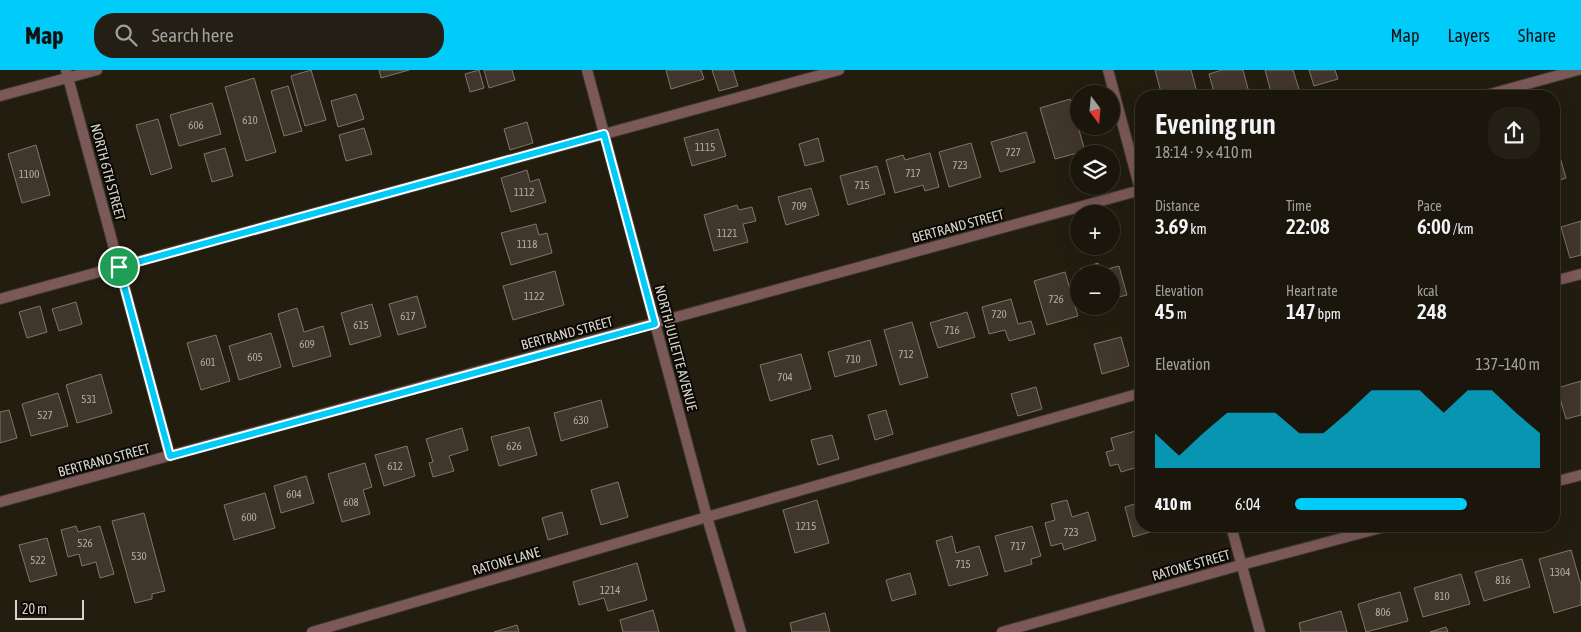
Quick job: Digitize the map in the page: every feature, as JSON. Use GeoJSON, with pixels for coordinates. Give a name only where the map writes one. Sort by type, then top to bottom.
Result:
{"type":"FeatureCollection","features":[{"type":"Feature","properties":{"kind":"street"},"geometry":{"type":"LineString","coordinates":[[0,96],[67,74],[97,70]]}},
{"type":"Feature","properties":{"kind":"street","name":"NORTH JULIETTE AVENUE"},"geometry":{"type":"LineString","coordinates":[[587,70],[707,517],[741,632]]}},
{"type":"Feature","properties":{"kind":"street"},"geometry":{"type":"LineString","coordinates":[[0,299],[839,70]]}},
{"type":"Feature","properties":{"kind":"street"},"geometry":{"type":"LineString","coordinates":[[1108,70],[1135,169]]}},
{"type":"Feature","properties":{"kind":"street"},"geometry":{"type":"LineString","coordinates":[[1505,90],[1578,70]]}},
{"type":"Feature","properties":{"kind":"street","name":"NORTH 6TH STREET"},"geometry":{"type":"LineString","coordinates":[[67,74],[170,456]]}},
{"type":"Feature","properties":{"kind":"street","name":"BERTRAND STREET"},"geometry":{"type":"LineString","coordinates":[[0,502],[1135,193]]}},
{"type":"Feature","properties":{"kind":"street"},"geometry":{"type":"LineString","coordinates":[[1560,279],[1581,274]]}},
{"type":"Feature","properties":{"kind":"street","name":"RATONE LANE"},"geometry":{"type":"LineString","coordinates":[[312,632],[1135,395]]}},
{"type":"Feature","properties":{"kind":"street"},"geometry":{"type":"LineString","coordinates":[[1560,480],[1581,475]]}},
{"type":"Feature","properties":{"kind":"street"},"geometry":{"type":"LineString","coordinates":[[1233,532],[1260,632]]}},
{"type":"Feature","properties":{"kind":"street","name":"RATONE STREET"},"geometry":{"type":"LineString","coordinates":[[1002,632],[1365,532]]}},
{"type":"Feature","properties":{"kind":"building"},"geometry":{"type":"Polygon","coordinates":[[[311,70],[326,120],[305,126],[291,76],[311,70]]]}},
{"type":"Feature","properties":{"kind":"building"},"geometry":{"type":"Polygon","coordinates":[[[379,70],[409,70],[381,78],[379,70]]]}},
{"type":"Feature","properties":{"kind":"building"},"geometry":{"type":"Polygon","coordinates":[[[479,70],[484,88],[470,92],[465,74],[479,70]]]}},
{"type":"Feature","properties":{"kind":"building"},"geometry":{"type":"Polygon","coordinates":[[[484,70],[512,70],[515,80],[489,88],[484,70]]]}},
{"type":"Feature","properties":{"kind":"building"},"geometry":{"type":"Polygon","coordinates":[[[666,70],[701,70],[704,79],[671,89],[666,70]]]}},
{"type":"Feature","properties":{"kind":"building"},"geometry":{"type":"Polygon","coordinates":[[[712,70],[733,70],[738,86],[719,91],[712,70]]]}},
{"type":"Feature","properties":{"kind":"building"},"geometry":{"type":"Polygon","coordinates":[[[1155,70],[1191,70],[1196,90],[1160,90],[1155,70]]]}},
{"type":"Feature","properties":{"kind":"building"},"geometry":{"type":"Polygon","coordinates":[[[1222,70],[1243,70],[1248,90],[1213,90],[1209,74],[1222,70]]]}},
{"type":"Feature","properties":{"kind":"building"},"geometry":{"type":"Polygon","coordinates":[[[1265,70],[1293,70],[1299,89],[1270,90],[1265,70]]]}},
{"type":"Feature","properties":{"kind":"building"},"geometry":{"type":"Polygon","coordinates":[[[1309,70],[1335,70],[1338,79],[1314,86],[1309,70]]]}},
{"type":"Feature","properties":{"kind":"building"},"geometry":{"type":"Polygon","coordinates":[[[254,78],[276,152],[246,161],[225,87],[254,78]]]}},
{"type":"Feature","properties":{"kind":"building"},"geometry":{"type":"Polygon","coordinates":[[[288,86],[302,131],[284,136],[271,91],[288,86]]]}},
{"type":"Feature","properties":{"kind":"building"},"geometry":{"type":"Polygon","coordinates":[[[356,94],[364,119],[338,127],[331,101],[356,94]]]}},
{"type":"Feature","properties":{"kind":"building"},"geometry":{"type":"Polygon","coordinates":[[[1070,99],[1070,135],[1080,135],[1083,145],[1070,145],[1070,155],[1055,159],[1040,108],[1070,99]]]}},
{"type":"Feature","properties":{"kind":"building"},"geometry":{"type":"Polygon","coordinates":[[[212,103],[221,134],[179,146],[170,115],[212,103]]]}},
{"type":"Feature","properties":{"kind":"building"},"geometry":{"type":"Polygon","coordinates":[[[158,119],[172,168],[151,175],[136,125],[158,119]]]}},
{"type":"Feature","properties":{"kind":"building"},"geometry":{"type":"Polygon","coordinates":[[[527,122],[533,143],[510,150],[504,129],[527,122]]]}},
{"type":"Feature","properties":{"kind":"building"},"geometry":{"type":"Polygon","coordinates":[[[364,128],[372,154],[346,161],[339,135],[364,128]]]}},
{"type":"Feature","properties":{"kind":"building"},"geometry":{"type":"Polygon","coordinates":[[[718,129],[726,156],[692,166],[684,138],[718,129]]]}},
{"type":"Feature","properties":{"kind":"building"},"geometry":{"type":"Polygon","coordinates":[[[1026,132],[1035,162],[1000,172],[991,142],[1026,132]]]}},
{"type":"Feature","properties":{"kind":"building"},"geometry":{"type":"Polygon","coordinates":[[[818,138],[824,161],[805,166],[799,144],[818,138]]]}},
{"type":"Feature","properties":{"kind":"building"},"geometry":{"type":"Polygon","coordinates":[[[971,143],[981,177],[949,187],[939,152],[971,143]]]}},
{"type":"Feature","properties":{"kind":"building"},"geometry":{"type":"Polygon","coordinates":[[[36,145],[50,195],[22,203],[8,154],[36,145]]]}},
{"type":"Feature","properties":{"kind":"building"},"geometry":{"type":"Polygon","coordinates":[[[225,148],[233,176],[212,182],[204,154],[225,148]]]}},
{"type":"Feature","properties":{"kind":"building"},"geometry":{"type":"Polygon","coordinates":[[[930,153],[939,187],[925,191],[923,185],[895,193],[886,160],[903,155],[905,160],[930,153]]]}},
{"type":"Feature","properties":{"kind":"building"},"geometry":{"type":"Polygon","coordinates":[[[1560,157],[1566,178],[1560,180],[1560,157]]]}},
{"type":"Feature","properties":{"kind":"building"},"geometry":{"type":"Polygon","coordinates":[[[877,166],[885,194],[848,205],[840,176],[877,166]]]}},
{"type":"Feature","properties":{"kind":"building"},"geometry":{"type":"Polygon","coordinates":[[[527,170],[530,182],[539,179],[546,202],[511,212],[501,178],[527,170]]]}},
{"type":"Feature","properties":{"kind":"building"},"geometry":{"type":"Polygon","coordinates":[[[811,188],[819,215],[786,225],[778,197],[811,188]]]}},
{"type":"Feature","properties":{"kind":"building"},"geometry":{"type":"Polygon","coordinates":[[[737,205],[739,210],[752,207],[756,221],[743,224],[748,242],[714,251],[704,215],[737,205]]]}},
{"type":"Feature","properties":{"kind":"building"},"geometry":{"type":"Polygon","coordinates":[[[1581,221],[1581,255],[1570,258],[1561,227],[1581,221]]]}},
{"type":"Feature","properties":{"kind":"building"},"geometry":{"type":"Polygon","coordinates":[[[536,224],[539,235],[547,233],[552,253],[511,265],[501,233],[536,224]]]}},
{"type":"Feature","properties":{"kind":"building"},"geometry":{"type":"Polygon","coordinates":[[[1120,270],[1127,295],[1120,297],[1120,270]]]}},
{"type":"Feature","properties":{"kind":"building"},"geometry":{"type":"Polygon","coordinates":[[[555,271],[564,305],[513,320],[503,286],[555,271]]]}},
{"type":"Feature","properties":{"kind":"building"},"geometry":{"type":"Polygon","coordinates":[[[1065,272],[1070,289],[1070,315],[1078,316],[1047,325],[1034,281],[1065,272]]]}},
{"type":"Feature","properties":{"kind":"building"},"geometry":{"type":"Polygon","coordinates":[[[417,296],[426,327],[398,335],[389,304],[417,296]]]}},
{"type":"Feature","properties":{"kind":"building"},"geometry":{"type":"Polygon","coordinates":[[[1011,299],[1018,324],[1031,321],[1035,334],[1009,341],[1005,330],[989,334],[982,307],[1011,299]]]}},
{"type":"Feature","properties":{"kind":"building"},"geometry":{"type":"Polygon","coordinates":[[[76,302],[82,324],[59,331],[52,309],[76,302]]]}},
{"type":"Feature","properties":{"kind":"building"},"geometry":{"type":"Polygon","coordinates":[[[372,304],[381,336],[350,345],[341,313],[372,304]]]}},
{"type":"Feature","properties":{"kind":"building"},"geometry":{"type":"Polygon","coordinates":[[[40,306],[47,332],[27,338],[19,312],[40,306]]]}},
{"type":"Feature","properties":{"kind":"building"},"geometry":{"type":"Polygon","coordinates":[[[297,308],[304,332],[323,326],[331,356],[293,367],[278,314],[297,308]]]}},
{"type":"Feature","properties":{"kind":"building"},"geometry":{"type":"Polygon","coordinates":[[[967,312],[975,337],[938,348],[930,323],[967,312]]]}},
{"type":"Feature","properties":{"kind":"building"},"geometry":{"type":"Polygon","coordinates":[[[912,322],[928,377],[900,385],[884,330],[912,322]]]}},
{"type":"Feature","properties":{"kind":"building"},"geometry":{"type":"Polygon","coordinates":[[[271,333],[281,367],[239,380],[229,346],[271,333]]]}},
{"type":"Feature","properties":{"kind":"building"},"geometry":{"type":"Polygon","coordinates":[[[216,335],[230,381],[201,390],[187,343],[216,335]]]}},
{"type":"Feature","properties":{"kind":"building"},"geometry":{"type":"Polygon","coordinates":[[[1121,337],[1129,366],[1102,374],[1094,344],[1121,337]]]}},
{"type":"Feature","properties":{"kind":"building"},"geometry":{"type":"Polygon","coordinates":[[[870,340],[877,365],[835,377],[828,352],[870,340]]]}},
{"type":"Feature","properties":{"kind":"building"},"geometry":{"type":"Polygon","coordinates":[[[801,354],[811,389],[770,401],[760,365],[801,354]]]}},
{"type":"Feature","properties":{"kind":"building"},"geometry":{"type":"Polygon","coordinates":[[[101,374],[112,413],[77,423],[66,385],[101,374]]]}},
{"type":"Feature","properties":{"kind":"building"},"geometry":{"type":"Polygon","coordinates":[[[1581,381],[1581,415],[1566,419],[1560,398],[1560,387],[1581,381]]]}},
{"type":"Feature","properties":{"kind":"building"},"geometry":{"type":"Polygon","coordinates":[[[1036,387],[1042,409],[1018,416],[1011,394],[1036,387]]]}},
{"type":"Feature","properties":{"kind":"building"},"geometry":{"type":"Polygon","coordinates":[[[58,393],[68,426],[31,436],[22,404],[58,393]]]}},
{"type":"Feature","properties":{"kind":"building"},"geometry":{"type":"Polygon","coordinates":[[[601,400],[608,427],[561,441],[554,413],[601,400]]]}},
{"type":"Feature","properties":{"kind":"building"},"geometry":{"type":"Polygon","coordinates":[[[9,410],[17,438],[0,443],[0,412],[9,410]]]}},
{"type":"Feature","properties":{"kind":"building"},"geometry":{"type":"Polygon","coordinates":[[[886,410],[893,434],[875,440],[868,415],[886,410]]]}},
{"type":"Feature","properties":{"kind":"building"},"geometry":{"type":"Polygon","coordinates":[[[529,427],[537,455],[499,466],[491,437],[529,427]]]}},
{"type":"Feature","properties":{"kind":"building"},"geometry":{"type":"Polygon","coordinates":[[[462,428],[468,450],[449,456],[454,471],[433,477],[429,463],[433,462],[426,439],[462,428]]]}},
{"type":"Feature","properties":{"kind":"building"},"geometry":{"type":"Polygon","coordinates":[[[1135,431],[1135,468],[1121,472],[1118,464],[1110,466],[1106,452],[1114,450],[1111,438],[1135,431]]]}},
{"type":"Feature","properties":{"kind":"building"},"geometry":{"type":"Polygon","coordinates":[[[832,435],[839,459],[818,465],[811,440],[832,435]]]}},
{"type":"Feature","properties":{"kind":"building"},"geometry":{"type":"Polygon","coordinates":[[[407,446],[415,476],[384,486],[375,455],[407,446]]]}},
{"type":"Feature","properties":{"kind":"building"},"geometry":{"type":"Polygon","coordinates":[[[365,463],[372,487],[363,490],[370,514],[342,522],[328,474],[365,463]]]}},
{"type":"Feature","properties":{"kind":"building"},"geometry":{"type":"Polygon","coordinates":[[[306,476],[314,503],[281,513],[274,486],[306,476]]]}},
{"type":"Feature","properties":{"kind":"building"},"geometry":{"type":"Polygon","coordinates":[[[618,482],[628,517],[601,525],[591,490],[618,482]]]}},
{"type":"Feature","properties":{"kind":"building"},"geometry":{"type":"Polygon","coordinates":[[[265,493],[275,528],[234,540],[224,505],[265,493]]]}},
{"type":"Feature","properties":{"kind":"building"},"geometry":{"type":"Polygon","coordinates":[[[817,500],[829,543],[795,553],[783,510],[817,500]]]}},
{"type":"Feature","properties":{"kind":"building"},"geometry":{"type":"Polygon","coordinates":[[[1067,500],[1072,517],[1088,512],[1096,540],[1064,550],[1062,543],[1051,546],[1045,523],[1055,520],[1051,504],[1067,500]]]}},
{"type":"Feature","properties":{"kind":"building"},"geometry":{"type":"Polygon","coordinates":[[[1135,504],[1135,532],[1150,532],[1133,537],[1125,507],[1135,504]]]}},
{"type":"Feature","properties":{"kind":"building"},"geometry":{"type":"Polygon","coordinates":[[[562,512],[568,534],[548,540],[542,518],[562,512]]]}},
{"type":"Feature","properties":{"kind":"building"},"geometry":{"type":"Polygon","coordinates":[[[144,513],[165,591],[152,594],[152,599],[135,603],[112,521],[144,513]]]}},
{"type":"Feature","properties":{"kind":"building"},"geometry":{"type":"Polygon","coordinates":[[[76,526],[78,532],[100,526],[114,574],[100,578],[96,562],[82,566],[79,554],[68,557],[61,530],[76,526]]]}},
{"type":"Feature","properties":{"kind":"building"},"geometry":{"type":"Polygon","coordinates":[[[1032,526],[1041,556],[1031,559],[1032,564],[1005,572],[995,536],[1032,526]]]}},
{"type":"Feature","properties":{"kind":"building"},"geometry":{"type":"Polygon","coordinates":[[[952,536],[956,553],[979,546],[988,575],[949,586],[936,541],[952,536]]]}},
{"type":"Feature","properties":{"kind":"building"},"geometry":{"type":"Polygon","coordinates":[[[47,538],[57,575],[30,582],[19,545],[47,538]]]}},
{"type":"Feature","properties":{"kind":"building"},"geometry":{"type":"Polygon","coordinates":[[[1571,550],[1581,585],[1581,605],[1554,613],[1539,559],[1571,550]]]}},
{"type":"Feature","properties":{"kind":"building"},"geometry":{"type":"Polygon","coordinates":[[[1522,559],[1530,587],[1484,601],[1475,572],[1522,559]]]}},
{"type":"Feature","properties":{"kind":"building"},"geometry":{"type":"Polygon","coordinates":[[[637,563],[647,600],[608,611],[604,598],[579,605],[573,582],[637,563]]]}},
{"type":"Feature","properties":{"kind":"building"},"geometry":{"type":"Polygon","coordinates":[[[910,573],[916,594],[892,601],[886,580],[910,573]]]}},
{"type":"Feature","properties":{"kind":"building"},"geometry":{"type":"Polygon","coordinates":[[[1461,574],[1470,604],[1423,617],[1414,588],[1461,574]]]}},
{"type":"Feature","properties":{"kind":"building"},"geometry":{"type":"Polygon","coordinates":[[[1400,592],[1408,621],[1366,632],[1358,604],[1400,592]]]}},
{"type":"Feature","properties":{"kind":"building"},"geometry":{"type":"Polygon","coordinates":[[[653,610],[659,632],[623,632],[620,620],[653,610]]]}},
{"type":"Feature","properties":{"kind":"building"},"geometry":{"type":"Polygon","coordinates":[[[1341,611],[1347,632],[1301,632],[1299,623],[1341,611]]]}},
{"type":"Feature","properties":{"kind":"building"},"geometry":{"type":"Polygon","coordinates":[[[825,613],[830,632],[792,632],[790,623],[825,613]]]}},
{"type":"Feature","properties":{"kind":"building"},"geometry":{"type":"Polygon","coordinates":[[[517,625],[519,632],[494,632],[517,625]]]}},
{"type":"Feature","properties":{"kind":"building"},"geometry":{"type":"Polygon","coordinates":[[[1446,627],[1448,632],[1430,632],[1446,627]]]}},
{"type":"Feature","properties":{"kind":"route"},"geometry":{"type":"LineString","coordinates":[[604,134],[655,324],[170,456],[119,267],[604,134]]}}]}
